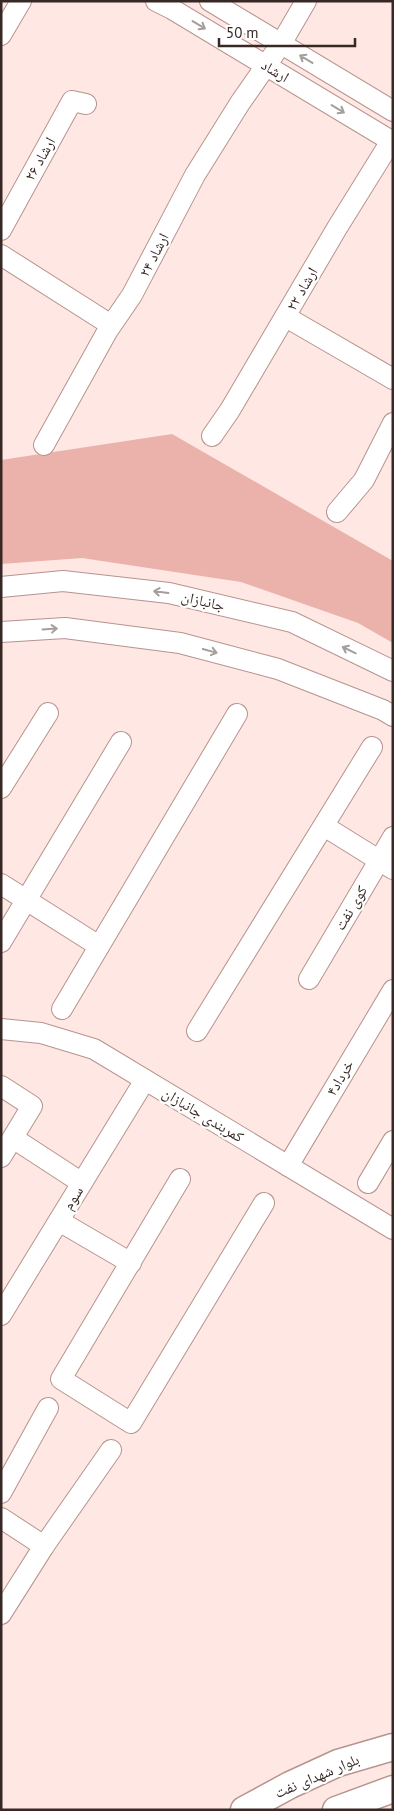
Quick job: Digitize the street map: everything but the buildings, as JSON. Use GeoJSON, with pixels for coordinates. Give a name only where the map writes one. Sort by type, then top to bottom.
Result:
{"type":"FeatureCollection","features":[{"type":"Feature","properties":{"kind":"main road","name":"بلوار شهدای نفت"},"geometry":{"type":"LineString","coordinates":[[244,1810],[290,1785],[338,1763],[393,1747]]}},
{"type":"Feature","properties":{"kind":"main road"},"geometry":{"type":"LineString","coordinates":[[336,1810],[393,1789]]}},
{"type":"Feature","properties":{"kind":"street"},"geometry":{"type":"LineString","coordinates":[[1,35],[21,1]]}},
{"type":"Feature","properties":{"kind":"street","name":"ارشاد"},"geometry":{"type":"LineString","coordinates":[[156,1],[392,142]]}},
{"type":"Feature","properties":{"kind":"street","name":"ارشاد"},"geometry":{"type":"LineString","coordinates":[[210,1],[393,112]]}},
{"type":"Feature","properties":{"kind":"street","name":"ارشاد ۲۴"},"geometry":{"type":"LineString","coordinates":[[44,445],[111,325],[132,295],[195,175],[240,103],[281,44],[306,1]]}},
{"type":"Feature","properties":{"kind":"street","name":"ارشاد ۲۶"},"geometry":{"type":"LineString","coordinates":[[1,230],[72,101],[86,104]]}},
{"type":"Feature","properties":{"kind":"street","name":"ارشاد ۲۲"},"geometry":{"type":"LineString","coordinates":[[212,436],[230,410],[286,317],[337,228],[392,142]]}},
{"type":"Feature","properties":{"kind":"street"},"geometry":{"type":"LineString","coordinates":[[1,255],[111,325]]}},
{"type":"Feature","properties":{"kind":"street"},"geometry":{"type":"LineString","coordinates":[[286,317],[393,379]]}},
{"type":"Feature","properties":{"kind":"street"},"geometry":{"type":"LineString","coordinates":[[337,512],[364,480],[393,423]]}},
{"type":"Feature","properties":{"kind":"street","name":"جانبازان"},"geometry":{"type":"LineString","coordinates":[[1,586],[63,581],[169,593],[292,622],[393,671]]}},
{"type":"Feature","properties":{"kind":"street"},"geometry":{"type":"LineString","coordinates":[[1,632],[65,628],[180,643],[278,669],[383,710],[393,716]]}},
{"type":"Feature","properties":{"kind":"street"},"geometry":{"type":"LineString","coordinates":[[1,788],[48,713]]}},
{"type":"Feature","properties":{"kind":"street"},"geometry":{"type":"LineString","coordinates":[[62,1009],[237,714]]}},
{"type":"Feature","properties":{"kind":"street"},"geometry":{"type":"LineString","coordinates":[[1,942],[121,742]]}},
{"type":"Feature","properties":{"kind":"street"},"geometry":{"type":"LineString","coordinates":[[197,1031],[372,747]]}},
{"type":"Feature","properties":{"kind":"street"},"geometry":{"type":"LineString","coordinates":[[324,826],[386,865]]}},
{"type":"Feature","properties":{"kind":"street","name":"کوی نفت"},"geometry":{"type":"LineString","coordinates":[[309,979],[386,865],[393,837]]}},
{"type":"Feature","properties":{"kind":"street"},"geometry":{"type":"LineString","coordinates":[[1,884],[99,946]]}},
{"type":"Feature","properties":{"kind":"street","name":"خرداد۴"},"geometry":{"type":"LineString","coordinates":[[288,1166],[393,990]]}},
{"type":"Feature","properties":{"kind":"street","name":"کمربندی جانبازان"},"geometry":{"type":"LineString","coordinates":[[1,1029],[41,1033],[94,1049],[393,1229]]}},
{"type":"Feature","properties":{"kind":"street","name":"سوم"},"geometry":{"type":"LineString","coordinates":[[1,1315],[145,1080]]}},
{"type":"Feature","properties":{"kind":"street"},"geometry":{"type":"LineString","coordinates":[[1,1086],[32,1106],[1,1157]]}},
{"type":"Feature","properties":{"kind":"street"},"geometry":{"type":"LineString","coordinates":[[12,1138],[82,1183]]}},
{"type":"Feature","properties":{"kind":"street"},"geometry":{"type":"LineString","coordinates":[[368,1183],[393,1141]]}},
{"type":"Feature","properties":{"kind":"street"},"geometry":{"type":"LineString","coordinates":[[180,1179],[61,1379],[131,1423],[264,1203]]}},
{"type":"Feature","properties":{"kind":"street"},"geometry":{"type":"LineString","coordinates":[[59,1221],[131,1263]]}},
{"type":"Feature","properties":{"kind":"street"},"geometry":{"type":"LineString","coordinates":[[1,1493],[48,1408]]}},
{"type":"Feature","properties":{"kind":"street"},"geometry":{"type":"LineString","coordinates":[[1,1614],[44,1546],[111,1450]]}},
{"type":"Feature","properties":{"kind":"street"},"geometry":{"type":"LineString","coordinates":[[1,1518],[44,1546]]}},
{"type":"Feature","properties":{"kind":"shaded area"},"geometry":{"type":"Polygon","coordinates":[[[172,434],[393,561],[393,643],[358,623],[241,582],[82,558],[1,564],[1,460],[172,434]]]}}]}
